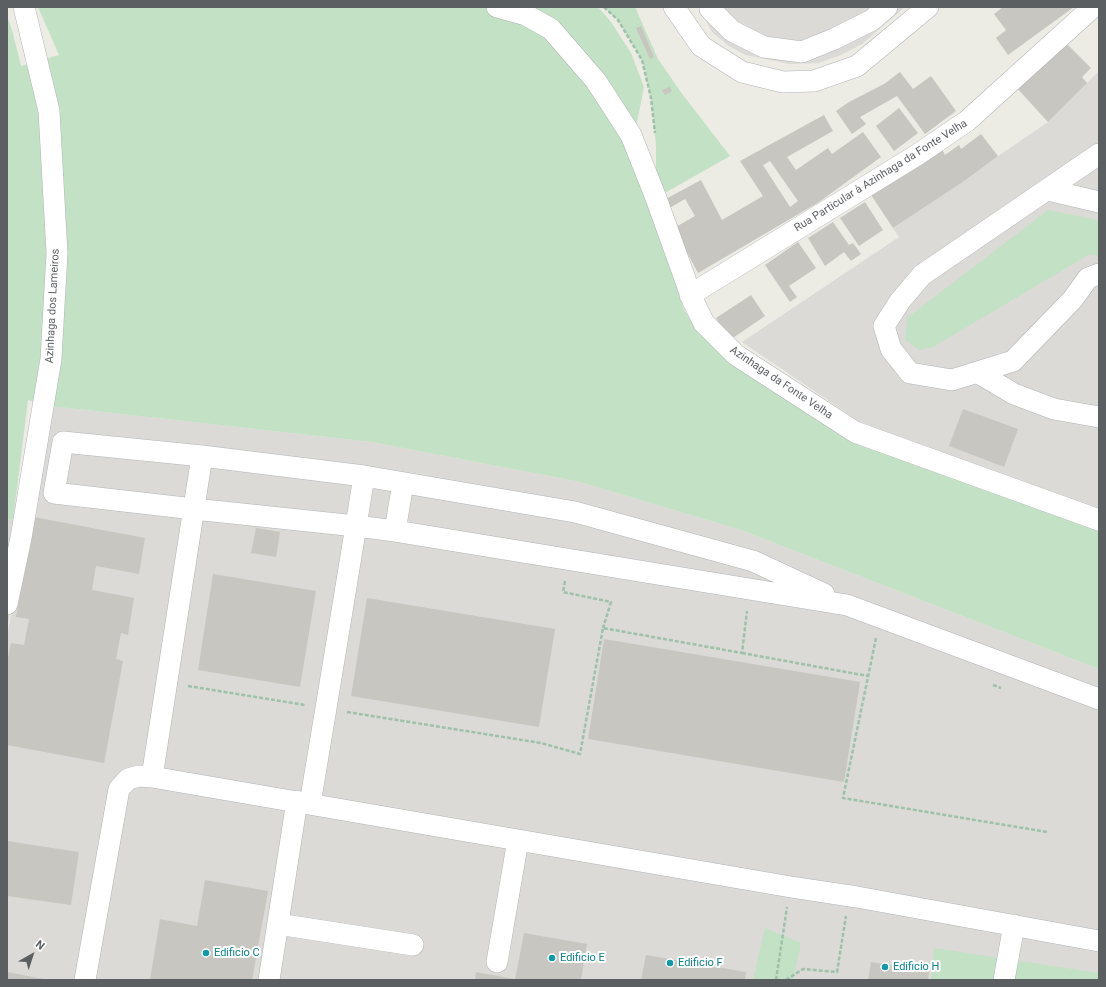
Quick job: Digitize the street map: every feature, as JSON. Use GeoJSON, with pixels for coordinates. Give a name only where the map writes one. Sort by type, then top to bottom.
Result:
{"type":"FeatureCollection","features":[{"type":"Feature","properties":{"kind":"street","name":"Azinhaga dos Lameiros"},"geometry":{"type":"LineString","coordinates":[[7,604],[21,538],[52,359],[57,253],[49,111],[24,7]]}},
{"type":"Feature","properties":{"kind":"street","name":"Azinhaga da Fonte Velha"},"geometry":{"type":"LineString","coordinates":[[497,7],[526,15],[551,29],[596,81],[631,135],[656,198],[690,295],[704,324],[736,355],[855,432],[1099,520]]}},
{"type":"Feature","properties":{"kind":"street"},"geometry":{"type":"LineString","coordinates":[[674,7],[702,46],[742,72],[783,82],[814,81],[857,66],[928,7]]}},
{"type":"Feature","properties":{"kind":"street"},"geometry":{"type":"LineString","coordinates":[[710,7],[710,9],[732,31],[764,47],[802,52],[834,39],[872,20],[887,7]]}},
{"type":"Feature","properties":{"kind":"street","name":"Rua Particular à Azinhaga da Fonte Velha"},"geometry":{"type":"LineString","coordinates":[[690,295],[916,155],[967,121],[1093,7]]}},
{"type":"Feature","properties":{"kind":"street"},"geometry":{"type":"LineString","coordinates":[[1099,154],[922,275],[900,301],[884,326],[891,349],[910,372],[952,380],[1013,360],[1073,299],[1088,278],[1099,274]]}},
{"type":"Feature","properties":{"kind":"street"},"geometry":{"type":"LineString","coordinates":[[1048,190],[1099,202]]}},
{"type":"Feature","properties":{"kind":"street"},"geometry":{"type":"LineString","coordinates":[[977,372],[1014,394],[1054,409],[1099,417]]}},
{"type":"Feature","properties":{"kind":"street"},"geometry":{"type":"LineString","coordinates":[[847,605],[395,531],[54,493],[63,442],[202,456],[364,476],[575,512],[753,561],[847,605],[1099,699]]}},
{"type":"Feature","properties":{"kind":"street"},"geometry":{"type":"LineString","coordinates":[[152,776],[202,456]]}},
{"type":"Feature","properties":{"kind":"street"},"geometry":{"type":"LineString","coordinates":[[269,980],[278,924],[303,803],[326,708],[364,476]]}},
{"type":"Feature","properties":{"kind":"street"},"geometry":{"type":"LineString","coordinates":[[395,531],[403,483]]}},
{"type":"Feature","properties":{"kind":"street"},"geometry":{"type":"LineString","coordinates":[[85,980],[119,789],[128,779],[139,776],[152,776],[791,887],[857,896],[1099,941]]}},
{"type":"Feature","properties":{"kind":"street"},"geometry":{"type":"LineString","coordinates":[[497,962],[518,840]]}},
{"type":"Feature","properties":{"kind":"street"},"geometry":{"type":"LineString","coordinates":[[278,924],[413,945]]}},
{"type":"Feature","properties":{"kind":"street"},"geometry":{"type":"LineString","coordinates":[[1004,980],[1014,925]]}},
{"type":"Feature","properties":{"kind":"path"},"geometry":{"type":"LineString","coordinates":[[604,7],[618,20],[642,60],[651,98],[655,137]]}},
{"type":"Feature","properties":{"kind":"path"},"geometry":{"type":"LineString","coordinates":[[166,682],[540,742],[580,754],[603,628],[611,602],[563,592],[569,559]]}},
{"type":"Feature","properties":{"kind":"path"},"geometry":{"type":"LineString","coordinates":[[742,653],[750,589]]}},
{"type":"Feature","properties":{"kind":"path"},"geometry":{"type":"LineString","coordinates":[[603,628],[868,676]]}},
{"type":"Feature","properties":{"kind":"path"},"geometry":{"type":"LineString","coordinates":[[883,640],[876,638],[843,798],[1047,832]]}},
{"type":"Feature","properties":{"kind":"path"},"geometry":{"type":"LineString","coordinates":[[987,682],[1001,688]]}},
{"type":"Feature","properties":{"kind":"path"},"geometry":{"type":"LineString","coordinates":[[776,980],[791,887]]}},
{"type":"Feature","properties":{"kind":"path"},"geometry":{"type":"LineString","coordinates":[[786,980],[804,969],[837,972],[845,917],[854,914],[857,896]]}},
{"type":"Feature","properties":{"kind":"shaded area"},"geometry":{"type":"Polygon","coordinates":[[[701,7],[905,7],[862,44],[841,55],[818,63],[790,64],[746,55],[729,46],[712,32],[702,13],[701,7]]]}},
{"type":"Feature","properties":{"kind":"shaded area"},"geometry":{"type":"Polygon","coordinates":[[[1099,71],[1099,511],[860,422],[742,342],[899,237],[893,228],[1048,122],[1099,71]]]}},
{"type":"Feature","properties":{"kind":"shaded area"},"geometry":{"type":"Polygon","coordinates":[[[50,406],[372,442],[580,482],[741,530],[1099,669],[1099,980],[7,980],[7,637],[21,562],[7,627],[7,519],[13,520],[27,528],[50,406]]]}},
{"type":"Feature","properties":{"kind":"green space"},"geometry":{"type":"Polygon","coordinates":[[[38,7],[598,7],[611,22],[631,53],[644,87],[630,158],[649,199],[684,310],[698,333],[731,360],[846,438],[1099,531],[1099,669],[741,530],[580,482],[372,442],[50,406],[28,400],[13,520],[7,519],[7,16],[21,66],[59,55],[38,7]]]}},
{"type":"Feature","properties":{"kind":"green space"},"geometry":{"type":"Polygon","coordinates":[[[604,7],[635,7],[658,59],[680,91],[730,156],[656,198],[656,145],[651,98],[642,60],[618,20],[604,7]]]}},
{"type":"Feature","properties":{"kind":"green space"},"geometry":{"type":"Polygon","coordinates":[[[1048,210],[1099,220],[1099,256],[1090,254],[933,347],[919,350],[905,339],[907,318],[1048,210]]]}},
{"type":"Feature","properties":{"kind":"green space"},"geometry":{"type":"Polygon","coordinates":[[[765,928],[801,943],[793,980],[753,980],[765,928]]]}},
{"type":"Feature","properties":{"kind":"green space"},"geometry":{"type":"Polygon","coordinates":[[[934,948],[1099,973],[1099,980],[931,980],[934,948]]]}},
{"type":"Feature","properties":{"kind":"building"},"geometry":{"type":"Polygon","coordinates":[[[1003,7],[1074,7],[1008,55],[996,38],[1006,30],[994,14],[1003,7]]]}},
{"type":"Feature","properties":{"kind":"building"},"geometry":{"type":"Polygon","coordinates":[[[641,26],[654,57],[650,59],[636,28],[641,26]]]}},
{"type":"Feature","properties":{"kind":"building"},"geometry":{"type":"Polygon","coordinates":[[[1064,41],[1091,68],[1082,77],[1087,83],[1048,122],[1016,87],[1064,41]]]}},
{"type":"Feature","properties":{"kind":"building"},"geometry":{"type":"Polygon","coordinates":[[[900,72],[913,89],[931,76],[956,111],[925,134],[897,96],[860,117],[866,124],[852,134],[836,111],[849,102],[884,84],[900,72]]]}},
{"type":"Feature","properties":{"kind":"building"},"geometry":{"type":"Polygon","coordinates":[[[670,87],[672,91],[665,95],[662,90],[670,87]]]}},
{"type":"Feature","properties":{"kind":"building"},"geometry":{"type":"Polygon","coordinates":[[[899,108],[918,133],[894,151],[876,126],[899,108]]]}},
{"type":"Feature","properties":{"kind":"building"},"geometry":{"type":"Polygon","coordinates":[[[824,115],[833,131],[787,157],[796,170],[828,148],[832,154],[863,132],[881,157],[819,202],[698,273],[674,228],[695,216],[685,199],[668,209],[664,200],[701,180],[722,220],[763,196],[740,161],[824,115]],[[770,161],[763,165],[790,207],[798,201],[770,161]]]}},
{"type":"Feature","properties":{"kind":"building"},"geometry":{"type":"Polygon","coordinates":[[[981,134],[998,156],[964,181],[893,228],[871,195],[941,147],[945,155],[959,145],[961,149],[981,134]]]}},
{"type":"Feature","properties":{"kind":"building"},"geometry":{"type":"Polygon","coordinates":[[[865,202],[883,230],[859,246],[840,218],[865,202]]]}},
{"type":"Feature","properties":{"kind":"building"},"geometry":{"type":"Polygon","coordinates":[[[833,222],[849,245],[853,243],[861,254],[851,261],[844,252],[825,266],[808,238],[833,222]]]}},
{"type":"Feature","properties":{"kind":"building"},"geometry":{"type":"Polygon","coordinates":[[[798,242],[816,268],[789,286],[797,297],[790,302],[765,265],[798,242]]]}},
{"type":"Feature","properties":{"kind":"building"},"geometry":{"type":"Polygon","coordinates":[[[751,295],[765,316],[730,340],[716,318],[751,295]]]}},
{"type":"Feature","properties":{"kind":"building"},"geometry":{"type":"Polygon","coordinates":[[[963,409],[1018,429],[1004,467],[949,446],[963,409]]]}},
{"type":"Feature","properties":{"kind":"building"},"geometry":{"type":"Polygon","coordinates":[[[34,517],[145,538],[139,574],[96,566],[92,590],[134,598],[128,635],[121,633],[116,659],[123,661],[104,763],[7,745],[7,663],[11,643],[24,645],[29,619],[16,617],[34,517]]]}},
{"type":"Feature","properties":{"kind":"building"},"geometry":{"type":"Polygon","coordinates":[[[256,528],[280,532],[276,557],[251,553],[256,528]]]}},
{"type":"Feature","properties":{"kind":"building"},"geometry":{"type":"Polygon","coordinates":[[[213,574],[316,591],[300,687],[198,670],[213,574]]]}},
{"type":"Feature","properties":{"kind":"building"},"geometry":{"type":"Polygon","coordinates":[[[367,598],[555,629],[539,727],[351,696],[367,598]]]}},
{"type":"Feature","properties":{"kind":"building"},"geometry":{"type":"Polygon","coordinates":[[[604,639],[860,682],[844,782],[588,739],[604,639]]]}},
{"type":"Feature","properties":{"kind":"building"},"geometry":{"type":"Polygon","coordinates":[[[7,841],[79,852],[71,905],[7,896],[7,841]]]}},
{"type":"Feature","properties":{"kind":"building","name":"Edificio C"},"geometry":{"type":"Polygon","coordinates":[[[205,880],[268,891],[252,980],[150,980],[160,919],[197,926],[205,880]]]}},
{"type":"Feature","properties":{"kind":"building","name":"Edificio E"},"geometry":{"type":"Polygon","coordinates":[[[524,933],[587,944],[581,980],[515,980],[524,933]]]}},
{"type":"Feature","properties":{"kind":"building","name":"Edificio F"},"geometry":{"type":"Polygon","coordinates":[[[646,955],[746,972],[745,980],[641,980],[646,955]]]}},
{"type":"Feature","properties":{"kind":"building","name":"Edificio H"},"geometry":{"type":"Polygon","coordinates":[[[871,962],[929,972],[928,980],[868,980],[871,962]]]}},
{"type":"Feature","properties":{"kind":"building"},"geometry":{"type":"Polygon","coordinates":[[[7,972],[44,979],[44,980],[7,980],[7,972]]]}},
{"type":"Feature","properties":{"kind":"building"},"geometry":{"type":"Polygon","coordinates":[[[476,972],[514,979],[514,980],[475,980],[476,972]]]}},
{"type":"Feature","properties":{"kind":"place","name":"Edificio C"},"geometry":{"type":"Point","coordinates":[206,953]}},
{"type":"Feature","properties":{"kind":"place","name":"Edificio E"},"geometry":{"type":"Point","coordinates":[552,958]}},
{"type":"Feature","properties":{"kind":"place","name":"Edificio F"},"geometry":{"type":"Point","coordinates":[670,963]}},
{"type":"Feature","properties":{"kind":"place","name":"Edificio H"},"geometry":{"type":"Point","coordinates":[885,967]}}]}
